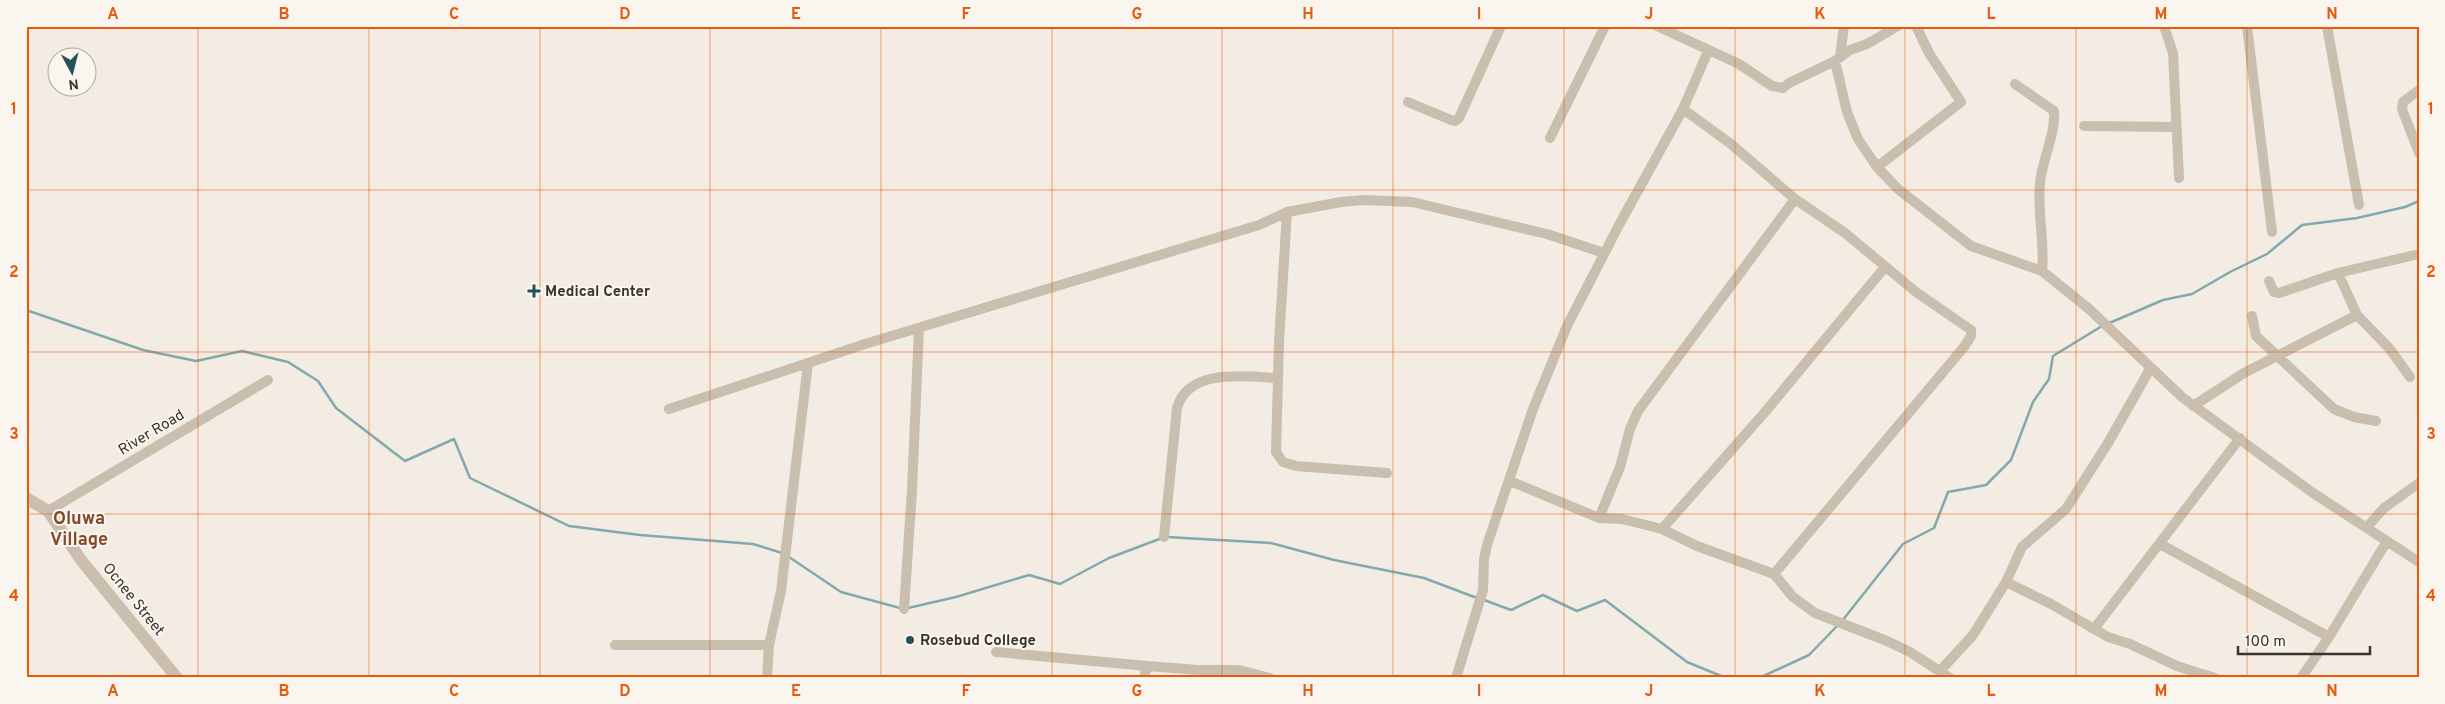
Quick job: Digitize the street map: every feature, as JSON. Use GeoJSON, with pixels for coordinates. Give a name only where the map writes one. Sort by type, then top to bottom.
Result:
{"type":"FeatureCollection","features":[{"type":"Feature","properties":{"kind":"street"},"geometry":{"type":"LineString","coordinates":[[1408,102],[1451,120],[1455,121],[1459,118],[1501,26]]}},
{"type":"Feature","properties":{"kind":"street"},"geometry":{"type":"LineString","coordinates":[[1550,138],[1605,26]]}},
{"type":"Feature","properties":{"kind":"street"},"geometry":{"type":"LineString","coordinates":[[1657,26],[1708,52],[1739,64],[1766,83],[1777,88],[1783,88],[1789,83],[1898,26]]}},
{"type":"Feature","properties":{"kind":"street"},"geometry":{"type":"LineString","coordinates":[[1844,26],[1837,59],[1846,112],[1858,140],[1877,167],[1898,189],[1971,246],[2042,271],[2100,320],[2150,369],[2193,406],[2314,493],[2419,562]]}},
{"type":"Feature","properties":{"kind":"street"},"geometry":{"type":"LineString","coordinates":[[1877,167],[1961,102],[1929,53],[1916,26]]}},
{"type":"Feature","properties":{"kind":"street"},"geometry":{"type":"LineString","coordinates":[[2164,26],[2173,53],[2179,178]]}},
{"type":"Feature","properties":{"kind":"street"},"geometry":{"type":"LineString","coordinates":[[2248,26],[2272,232]]}},
{"type":"Feature","properties":{"kind":"street"},"geometry":{"type":"LineString","coordinates":[[2327,26],[2359,205]]}},
{"type":"Feature","properties":{"kind":"street"},"geometry":{"type":"LineString","coordinates":[[1456,678],[1483,590],[1486,552],[1537,400],[1568,326],[1604,253],[1682,109],[1708,52]]}},
{"type":"Feature","properties":{"kind":"street"},"geometry":{"type":"LineString","coordinates":[[2015,84],[2054,111],[2040,182],[2040,221],[2044,248],[2042,271]]}},
{"type":"Feature","properties":{"kind":"street"},"geometry":{"type":"LineString","coordinates":[[2419,90],[2403,102],[2402,109],[2419,153]]}},
{"type":"Feature","properties":{"kind":"street"},"geometry":{"type":"LineString","coordinates":[[1682,109],[1731,144],[1795,199],[1845,233],[1916,292],[1970,330],[1970,336],[1964,347],[1774,574]]}},
{"type":"Feature","properties":{"kind":"street"},"geometry":{"type":"LineString","coordinates":[[2084,126],[2176,127]]}},
{"type":"Feature","properties":{"kind":"street"},"geometry":{"type":"LineString","coordinates":[[1600,518],[1620,467],[1630,430],[1638,410],[1795,199]]}},
{"type":"Feature","properties":{"kind":"street"},"geometry":{"type":"LineString","coordinates":[[670,408],[919,328],[1259,225],[1287,212],[1364,200],[1412,202],[1528,229],[1604,253]]}},
{"type":"Feature","properties":{"kind":"street"},"geometry":{"type":"LineString","coordinates":[[1287,212],[1277,378],[1275,445],[1279,458],[1296,466],[1387,473]]}},
{"type":"Feature","properties":{"kind":"street"},"geometry":{"type":"LineString","coordinates":[[2269,281],[2276,294],[2338,273],[2419,254]]}},
{"type":"Feature","properties":{"kind":"street"},"geometry":{"type":"LineString","coordinates":[[1662,529],[1765,412],[1885,266]]}},
{"type":"Feature","properties":{"kind":"street"},"geometry":{"type":"LineString","coordinates":[[2338,273],[2357,316],[2389,348],[2410,377]]}},
{"type":"Feature","properties":{"kind":"street"},"geometry":{"type":"LineString","coordinates":[[2252,316],[2256,336],[2280,356],[2296,375],[2334,409],[2354,417],[2376,421]]}},
{"type":"Feature","properties":{"kind":"street"},"geometry":{"type":"LineString","coordinates":[[2193,406],[2244,373],[2357,316]]}},
{"type":"Feature","properties":{"kind":"street"},"geometry":{"type":"LineString","coordinates":[[904,609],[912,490],[919,328]]}},
{"type":"Feature","properties":{"kind":"street"},"geometry":{"type":"LineString","coordinates":[[767,678],[769,645],[781,591],[808,363]]}},
{"type":"Feature","properties":{"kind":"street"},"geometry":{"type":"LineString","coordinates":[[1940,671],[1972,636],[2006,582],[2022,547],[2066,508],[2108,443],[2150,369]]}},
{"type":"Feature","properties":{"kind":"street"},"geometry":{"type":"LineString","coordinates":[[1164,537],[1177,408],[1182,394],[1195,385],[1214,379],[1229,377],[1277,378]]}},
{"type":"Feature","properties":{"kind":"street","name":"River Road"},"geometry":{"type":"LineString","coordinates":[[48,511],[268,380]]}},
{"type":"Feature","properties":{"kind":"street"},"geometry":{"type":"LineString","coordinates":[[2096,630],[2240,438]]}},
{"type":"Feature","properties":{"kind":"street"},"geometry":{"type":"LineString","coordinates":[[1510,481],[1600,518],[1622,519],[1662,529],[1697,546],[1774,574],[1793,597],[1815,613],[1854,627],[1910,652],[1950,678]]}},
{"type":"Feature","properties":{"kind":"street"},"geometry":{"type":"LineString","coordinates":[[2367,527],[2384,508],[2419,483]]}},
{"type":"Feature","properties":{"kind":"street","name":"Ocnee Street"},"geometry":{"type":"LineString","coordinates":[[26,498],[48,511],[80,560],[176,678]]}},
{"type":"Feature","properties":{"kind":"street"},"geometry":{"type":"LineString","coordinates":[[2301,678],[2329,637],[2387,541]]}},
{"type":"Feature","properties":{"kind":"street"},"geometry":{"type":"LineString","coordinates":[[2160,544],[2329,637]]}},
{"type":"Feature","properties":{"kind":"street"},"geometry":{"type":"LineString","coordinates":[[2006,582],[2051,604],[2108,637],[2130,644],[2177,666],[2215,678]]}},
{"type":"Feature","properties":{"kind":"street"},"geometry":{"type":"LineString","coordinates":[[615,645],[769,645]]}},
{"type":"Feature","properties":{"kind":"street"},"geometry":{"type":"LineString","coordinates":[[996,652],[1270,678]]}},
{"type":"Feature","properties":{"kind":"street"},"geometry":{"type":"LineString","coordinates":[[1954,657],[1954,678]]}},
{"type":"Feature","properties":{"kind":"street"},"geometry":{"type":"LineString","coordinates":[[1144,678],[1147,666]]}},
{"type":"Feature","properties":{"kind":"waterway"},"geometry":{"type":"LineString","coordinates":[[2107,324],[2163,300],[2192,294],[2230,272],[2267,254],[2302,225],[2357,218],[2405,207],[2419,201]]}},
{"type":"Feature","properties":{"kind":"waterway"},"geometry":{"type":"LineString","coordinates":[[26,310],[143,350],[196,361],[242,351],[288,362],[318,381],[336,408],[405,461],[454,439],[470,478],[569,526],[640,535],[753,544],[782,553]]}},
{"type":"Feature","properties":{"kind":"waterway"},"geometry":{"type":"LineString","coordinates":[[1842,621],[1903,544],[1934,528],[1948,492],[1986,485],[2011,460],[2033,402],[2049,379],[2053,356],[2102,326]]}},
{"type":"Feature","properties":{"kind":"waterway"},"geometry":{"type":"LineString","coordinates":[[1167,537],[1271,543],[1334,560],[1424,578],[1477,598]]}},
{"type":"Feature","properties":{"kind":"waterway"},"geometry":{"type":"LineString","coordinates":[[908,608],[956,597],[1029,575],[1060,584],[1109,558],[1162,538]]}},
{"type":"Feature","properties":{"kind":"waterway"},"geometry":{"type":"LineString","coordinates":[[789,557],[841,592],[900,608]]}},
{"type":"Feature","properties":{"kind":"waterway"},"geometry":{"type":"LineString","coordinates":[[1484,600],[1511,610],[1543,595],[1577,611],[1605,600],[1687,662],[1726,678]]}},
{"type":"Feature","properties":{"kind":"waterway"},"geometry":{"type":"LineString","coordinates":[[1759,678],[1809,655],[1838,625]]}},
{"type":"Feature","properties":{"kind":"place","name":"Medical Center"},"geometry":{"type":"Point","coordinates":[534,291]}},
{"type":"Feature","properties":{"kind":"place","name":"Rosebud College"},"geometry":{"type":"Point","coordinates":[910,640]}},
{"type":"Feature","properties":{"kind":"district","name":"Oluwa Village"},"geometry":{"type":"Point","coordinates":[79,528]}}]}
